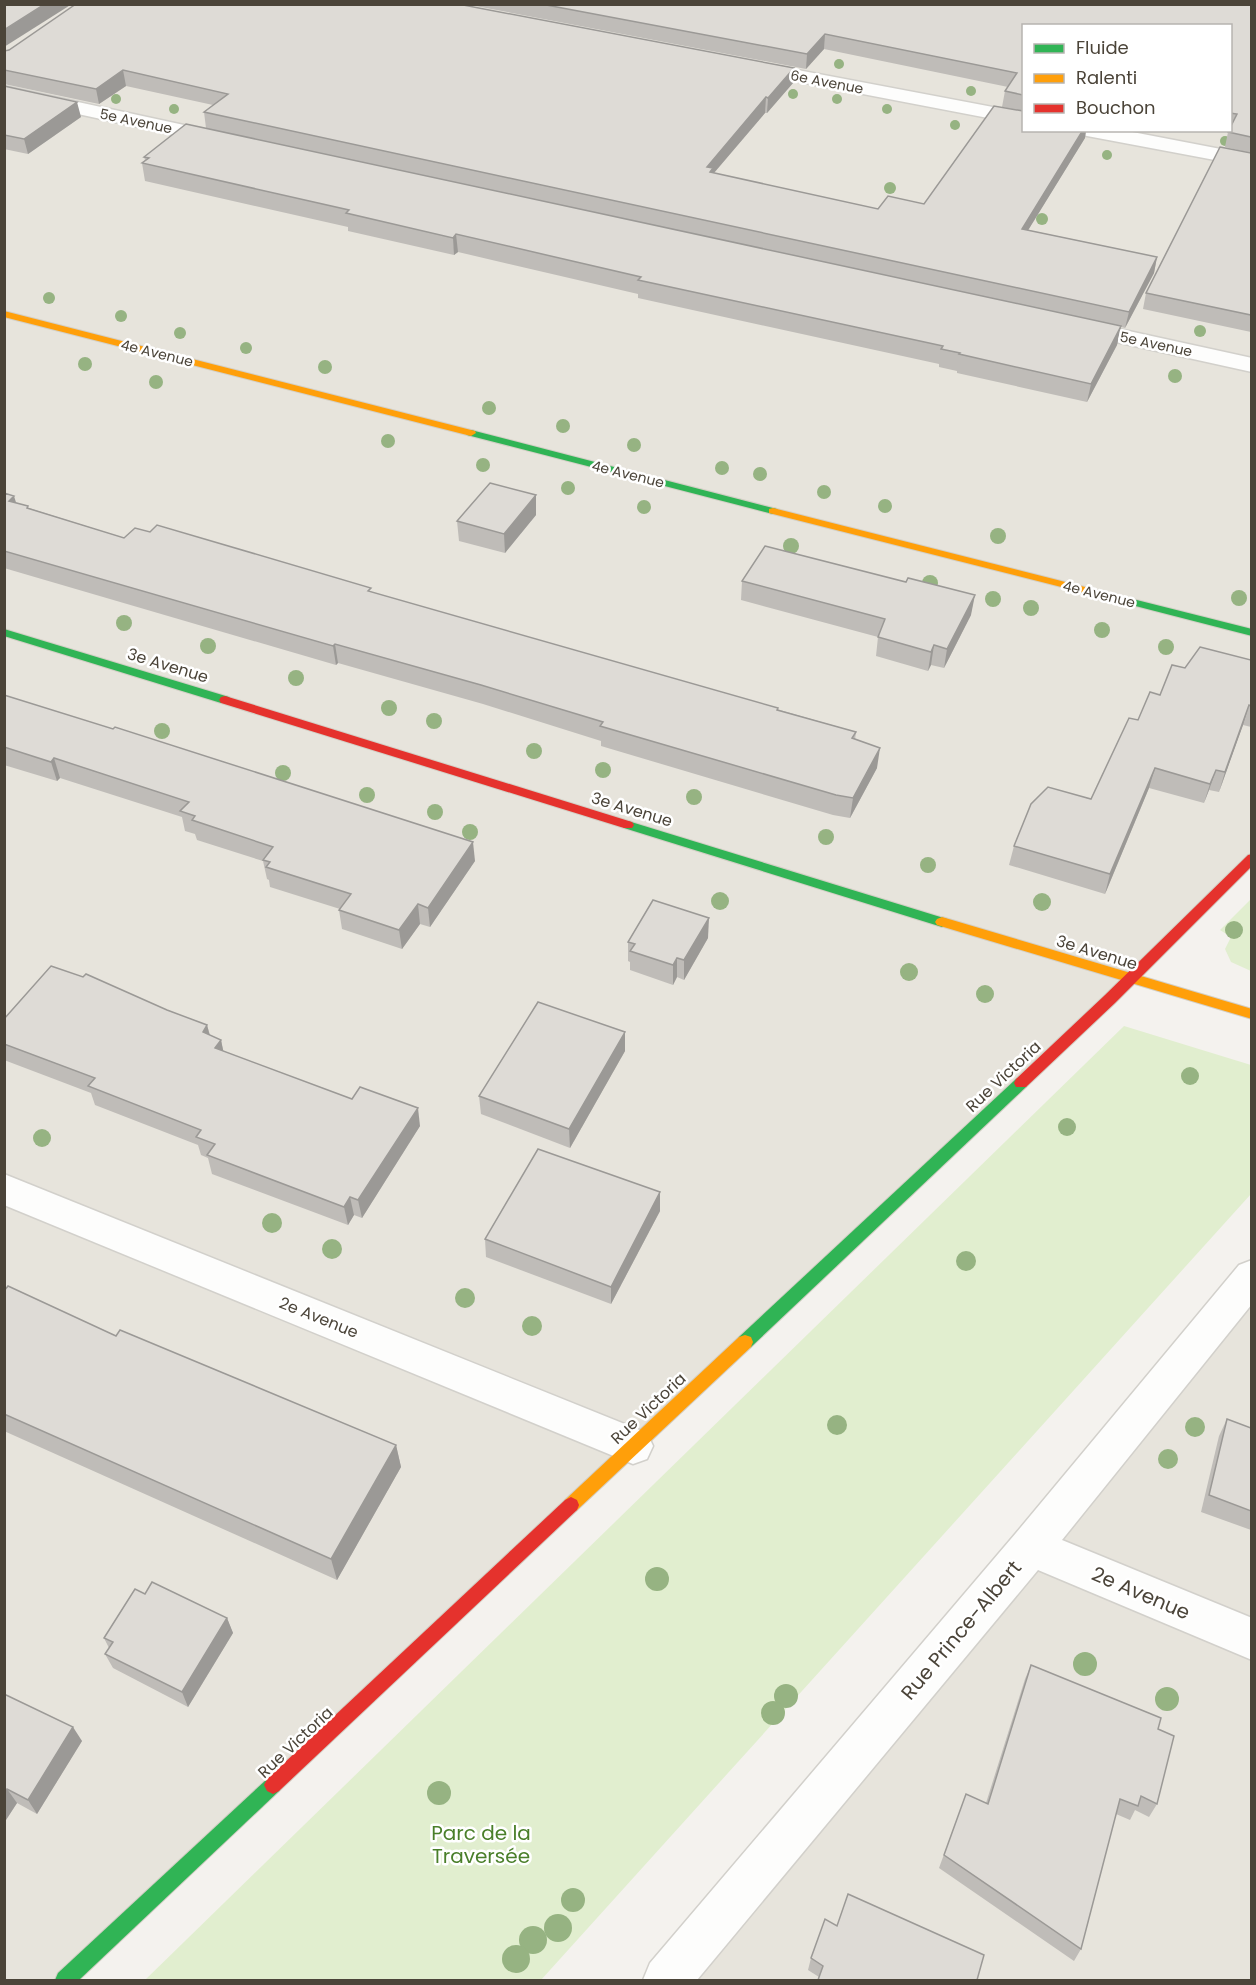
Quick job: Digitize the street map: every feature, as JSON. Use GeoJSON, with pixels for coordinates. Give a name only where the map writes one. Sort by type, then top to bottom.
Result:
{"type":"FeatureCollection","features":[{"type":"Feature","properties":{"kind":"street","name":"6e Avenue"},"geometry":{"type":"LineString","coordinates":[[732,64],[1022,118]]}},
{"type":"Feature","properties":{"kind":"street","name":"5e Avenue"},"geometry":{"type":"LineString","coordinates":[[4,92],[238,143]]}},
{"type":"Feature","properties":{"kind":"street"},"geometry":{"type":"LineString","coordinates":[[1097,132],[1251,162]]}},
{"type":"Feature","properties":{"kind":"street","name":"4e Avenue"},"geometry":{"type":"LineString","coordinates":[[4,314],[1251,633]]}},
{"type":"Feature","properties":{"kind":"street","name":"5e Avenue"},"geometry":{"type":"LineString","coordinates":[[1053,322],[1251,365]]}},
{"type":"Feature","properties":{"kind":"street","name":"3e Avenue"},"geometry":{"type":"LineString","coordinates":[[4,632],[1130,979],[1251,1014]]}},
{"type":"Feature","properties":{"kind":"street","name":"Rue Victoria"},"geometry":{"type":"LineString","coordinates":[[65,1980],[1130,979],[1251,858]]}},
{"type":"Feature","properties":{"kind":"street","name":"2e Avenue"},"geometry":{"type":"LineString","coordinates":[[4,1189],[633,1446]]}},
{"type":"Feature","properties":{"kind":"street","name":"Rue Prince-Albert"},"geometry":{"type":"LineString","coordinates":[[667,1980],[1031,1547],[1251,1276]]}},
{"type":"Feature","properties":{"kind":"street","name":"2e Avenue"},"geometry":{"type":"LineString","coordinates":[[1031,1547],[1251,1639]]}},
{"type":"Feature","properties":{"kind":"shaded area"},"geometry":{"type":"Polygon","coordinates":[[[5,5],[1251,5],[1251,858],[1110,999],[61,1980],[5,1980],[5,5]]]}},
{"type":"Feature","properties":{"kind":"shaded area"},"geometry":{"type":"Polygon","coordinates":[[[1251,1276],[1251,1980],[667,1980],[1031,1547],[1251,1276]]]}},
{"type":"Feature","properties":{"kind":"green space"},"geometry":{"type":"Polygon","coordinates":[[[1251,899],[1251,971],[1231,962],[1225,949],[1231,937],[1220,930],[1251,899]]]}},
{"type":"Feature","properties":{"kind":"green space","name":"Parc de la Traversée"},"geometry":{"type":"Polygon","coordinates":[[[1124,1026],[1251,1065],[1251,1194],[541,1980],[145,1980],[1124,1026]]]}},
{"type":"Feature","properties":{"kind":"building"},"geometry":{"type":"Polygon","coordinates":[[[4,4],[45,4],[4,30],[4,4]]]}},
{"type":"Feature","properties":{"kind":"building"},"geometry":{"type":"Polygon","coordinates":[[[76,4],[458,4],[794,68],[768,98],[766,97],[707,167],[713,168],[710,172],[878,209],[888,196],[924,204],[994,106],[1022,111],[1022,132],[1082,132],[1022,229],[1157,257],[1129,312],[204,112],[228,94],[123,70],[96,89],[4,70],[4,51],[9,50],[76,4]]]}},
{"type":"Feature","properties":{"kind":"building"},"geometry":{"type":"Polygon","coordinates":[[[541,4],[1251,4],[1251,137],[1228,132],[1232,132],[1232,124],[1237,114],[1232,113],[1232,24],[1022,24],[1022,95],[1005,91],[1017,73],[825,34],[807,54],[541,4]]]}},
{"type":"Feature","properties":{"kind":"building"},"geometry":{"type":"Polygon","coordinates":[[[4,86],[77,102],[24,139],[4,135],[4,86]]]}},
{"type":"Feature","properties":{"kind":"building"},"geometry":{"type":"Polygon","coordinates":[[[186,124],[1121,326],[1091,384],[959,354],[941,349],[943,346],[638,280],[641,277],[456,234],[453,238],[346,213],[349,210],[142,163],[149,158],[144,157],[186,124]]]}},
{"type":"Feature","properties":{"kind":"building"},"geometry":{"type":"Polygon","coordinates":[[[1220,147],[1251,153],[1251,315],[1146,293],[1220,147]]]}},
{"type":"Feature","properties":{"kind":"building"},"geometry":{"type":"Polygon","coordinates":[[[490,483],[536,495],[504,534],[457,521],[490,483]]]}},
{"type":"Feature","properties":{"kind":"building"},"geometry":{"type":"Polygon","coordinates":[[[4,493],[14,496],[9,501],[28,506],[27,508],[124,538],[135,528],[150,532],[157,525],[371,588],[368,591],[856,732],[852,738],[880,748],[853,798],[836,795],[600,726],[603,722],[481,685],[335,644],[333,646],[4,551],[4,493]]]}},
{"type":"Feature","properties":{"kind":"building"},"geometry":{"type":"Polygon","coordinates":[[[765,546],[906,582],[908,578],[975,595],[947,649],[934,645],[931,652],[878,637],[885,619],[742,581],[765,546]]]}},
{"type":"Feature","properties":{"kind":"building"},"geometry":{"type":"Polygon","coordinates":[[[1200,647],[1251,660],[1251,706],[1249,705],[1225,772],[1216,770],[1210,784],[1155,768],[1110,874],[1014,846],[1031,804],[1048,787],[1091,799],[1129,718],[1138,720],[1150,692],[1160,695],[1172,665],[1185,668],[1200,647]]]}},
{"type":"Feature","properties":{"kind":"building"},"geometry":{"type":"Polygon","coordinates":[[[4,695],[113,729],[115,727],[473,842],[428,908],[418,904],[399,930],[339,910],[351,894],[266,867],[270,862],[263,860],[273,847],[192,820],[195,816],[180,811],[189,802],[54,758],[51,762],[4,747],[4,695]]]}},
{"type":"Feature","properties":{"kind":"building"},"geometry":{"type":"Polygon","coordinates":[[[653,900],[709,918],[684,960],[677,958],[673,965],[630,951],[635,944],[628,942],[653,900]]]}},
{"type":"Feature","properties":{"kind":"building"},"geometry":{"type":"Polygon","coordinates":[[[51,966],[83,977],[86,974],[207,1025],[203,1032],[221,1040],[215,1048],[352,1099],[360,1087],[418,1108],[358,1200],[350,1197],[344,1207],[207,1155],[215,1144],[196,1137],[201,1130],[88,1086],[95,1078],[4,1044],[4,1019],[51,966]]]}},
{"type":"Feature","properties":{"kind":"building"},"geometry":{"type":"Polygon","coordinates":[[[538,1002],[625,1032],[569,1129],[479,1096],[538,1002]]]}},
{"type":"Feature","properties":{"kind":"building"},"geometry":{"type":"Polygon","coordinates":[[[538,1149],[660,1192],[611,1287],[485,1239],[538,1149]]]}},
{"type":"Feature","properties":{"kind":"building"},"geometry":{"type":"Polygon","coordinates":[[[8,1286],[116,1336],[120,1330],[396,1445],[331,1559],[4,1414],[4,1291],[8,1286]]]}},
{"type":"Feature","properties":{"kind":"building"},"geometry":{"type":"Polygon","coordinates":[[[1227,1419],[1251,1428],[1251,1511],[1209,1495],[1227,1419]]]}},
{"type":"Feature","properties":{"kind":"building"},"geometry":{"type":"Polygon","coordinates":[[[152,1582],[227,1618],[182,1692],[105,1654],[113,1642],[104,1638],[135,1589],[145,1594],[152,1582]]]}},
{"type":"Feature","properties":{"kind":"building"},"geometry":{"type":"Polygon","coordinates":[[[1031,1665],[1161,1718],[1158,1729],[1174,1736],[1157,1804],[1141,1796],[1138,1806],[1120,1799],[1081,1949],[944,1855],[966,1794],[988,1804],[1031,1665]]]}},
{"type":"Feature","properties":{"kind":"building"},"geometry":{"type":"Polygon","coordinates":[[[4,1694],[73,1727],[28,1800],[7,1789],[4,1794],[4,1694]]]}},
{"type":"Feature","properties":{"kind":"building"},"geometry":{"type":"Polygon","coordinates":[[[848,1894],[984,1955],[977,1980],[818,1980],[823,1966],[811,1958],[825,1919],[837,1926],[848,1894]]]}},
{"type":"Feature","properties":{"kind":"traffic: fast"},"geometry":{"type":"LineString","coordinates":[[471,433],[773,511]]}},
{"type":"Feature","properties":{"kind":"traffic: fast"},"geometry":{"type":"LineString","coordinates":[[1085,590],[1252,633]]}},
{"type":"Feature","properties":{"kind":"traffic: fast"},"geometry":{"type":"LineString","coordinates":[[4,632],[225,700]]}},
{"type":"Feature","properties":{"kind":"traffic: fast"},"geometry":{"type":"LineString","coordinates":[[628,825],[942,922]]}},
{"type":"Feature","properties":{"kind":"traffic: fast"},"geometry":{"type":"LineString","coordinates":[[745,1342],[1021,1083]]}},
{"type":"Feature","properties":{"kind":"traffic: fast"},"geometry":{"type":"LineString","coordinates":[[65,1980],[273,1785]]}},
{"type":"Feature","properties":{"kind":"traffic: slow"},"geometry":{"type":"LineString","coordinates":[[4,314],[471,433]]}},
{"type":"Feature","properties":{"kind":"traffic: slow"},"geometry":{"type":"LineString","coordinates":[[773,511],[1085,590]]}},
{"type":"Feature","properties":{"kind":"traffic: slow"},"geometry":{"type":"LineString","coordinates":[[942,922],[1252,1014]]}},
{"type":"Feature","properties":{"kind":"traffic: slow"},"geometry":{"type":"LineString","coordinates":[[571,1505],[745,1342]]}},
{"type":"Feature","properties":{"kind":"traffic: jam"},"geometry":{"type":"LineString","coordinates":[[225,700],[628,825]]}},
{"type":"Feature","properties":{"kind":"traffic: jam"},"geometry":{"type":"LineString","coordinates":[[1021,1083],[1110,999],[1252,858]]}},
{"type":"Feature","properties":{"kind":"traffic: jam"},"geometry":{"type":"LineString","coordinates":[[273,1785],[571,1505]]}}]}
